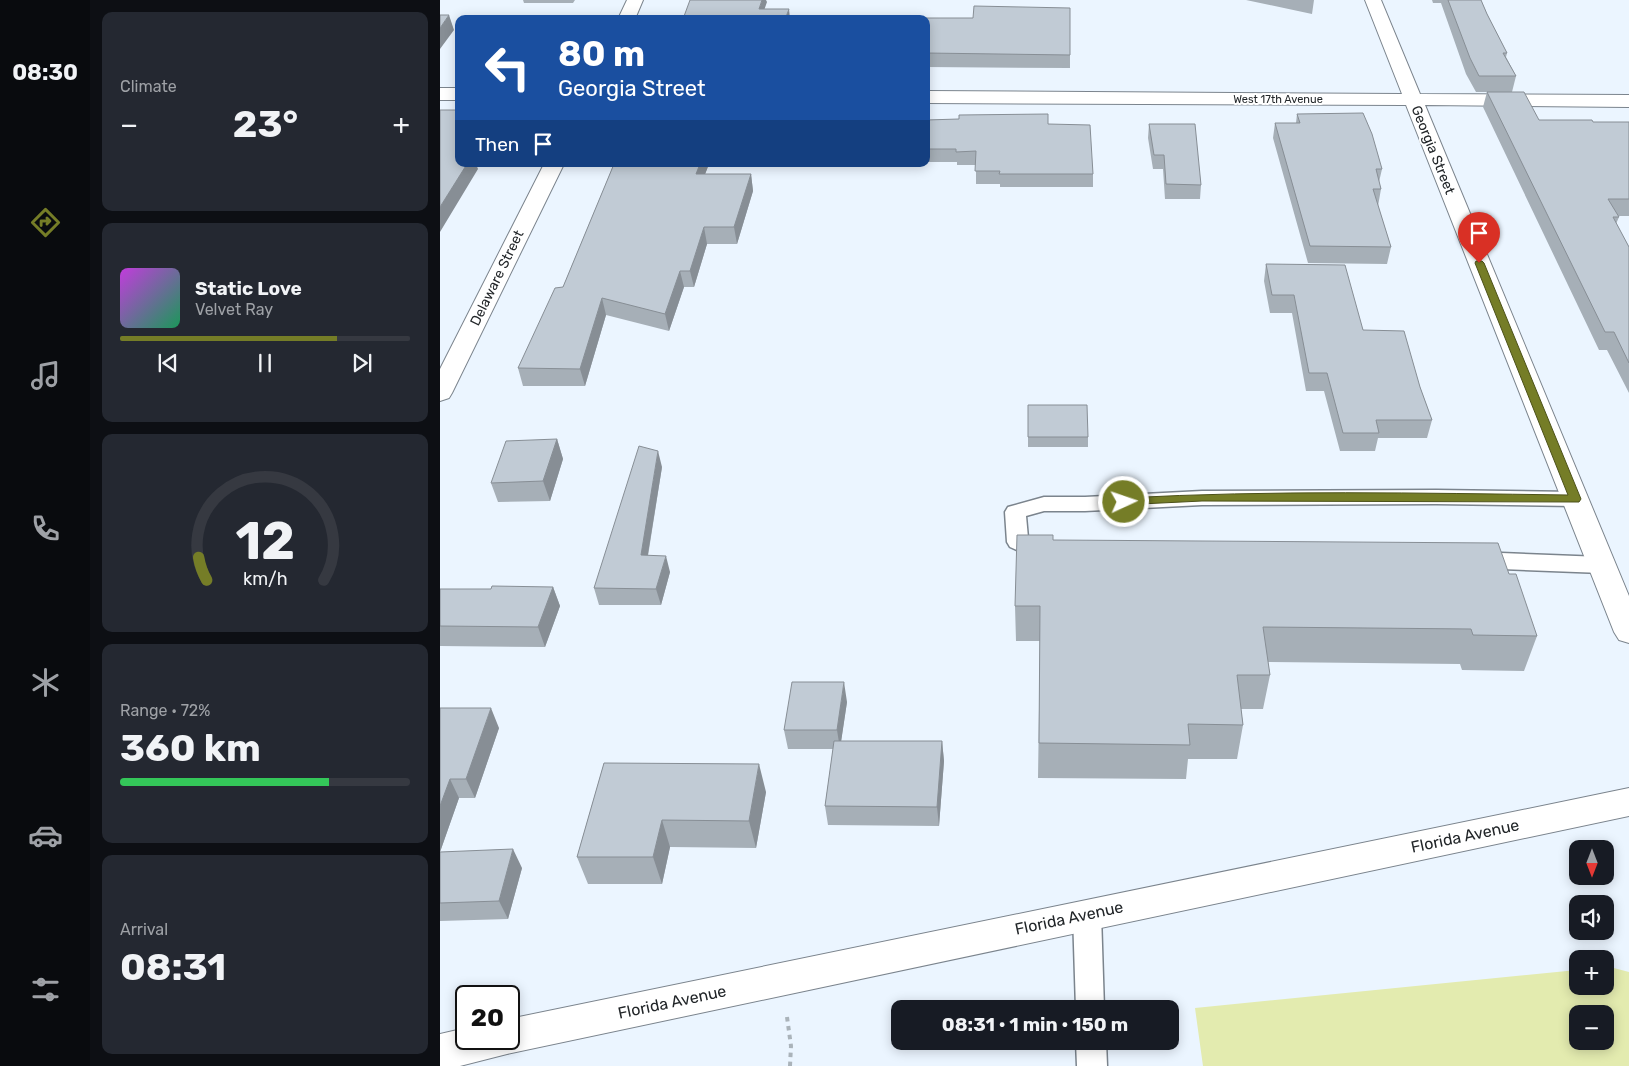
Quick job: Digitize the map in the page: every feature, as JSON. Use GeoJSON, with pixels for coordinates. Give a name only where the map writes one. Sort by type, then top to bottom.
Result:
{"type":"FeatureCollection","features":[{"type":"Feature","properties":{"kind":"street"},"geometry":{"type":"LineString","coordinates":[[628,15],[636,0]]}},
{"type":"Feature","properties":{"kind":"street","name":"Georgia Street"},"geometry":{"type":"LineString","coordinates":[[1373,0],[1629,632]]}},
{"type":"Feature","properties":{"kind":"street"},"geometry":{"type":"LineString","coordinates":[[440,94],[455,94]]}},
{"type":"Feature","properties":{"kind":"street","name":"West 17th Avenue"},"geometry":{"type":"LineString","coordinates":[[930,97],[1629,101]]}},
{"type":"Feature","properties":{"kind":"street","name":"Delaware Street"},"geometry":{"type":"LineString","coordinates":[[440,393],[553,167]]}},
{"type":"Feature","properties":{"kind":"street","name":"Florida Avenue"},"geometry":{"type":"LineString","coordinates":[[520,1035],[1087,914],[1629,802]]}},
{"type":"Feature","properties":{"kind":"street"},"geometry":{"type":"LineString","coordinates":[[440,1052],[455,1049]]}},
{"type":"Feature","properties":{"kind":"lane"},"geometry":{"type":"LineString","coordinates":[[1058,553],[1037,551],[1018,542],[1015,512],[1044,504],[1085,504],[1202,498],[1436,497],[1575,499]]}},
{"type":"Feature","properties":{"kind":"lane"},"geometry":{"type":"LineString","coordinates":[[1455,560],[1602,565]]}},
{"type":"Feature","properties":{"kind":"lane"},"geometry":{"type":"LineString","coordinates":[[1087,914],[1090,1000]]}},
{"type":"Feature","properties":{"kind":"lane"},"geometry":{"type":"LineString","coordinates":[[1091,1050],[1092,1066]]}},
{"type":"Feature","properties":{"kind":"path"},"geometry":{"type":"LineString","coordinates":[[782,979],[791,1046],[790,1066]]}},
{"type":"Feature","properties":{"kind":"green space"},"geometry":{"type":"Polygon","coordinates":[[[1614,968],[1629,972],[1629,1066],[1203,1066],[1195,1008],[1569,971],[1569,995],[1614,995],[1614,968]]]}},
{"type":"Feature","properties":{"kind":"building"},"geometry":{"type":"Polygon","coordinates":[[[690,0],[762,0],[759,9],[789,9],[787,15],[684,15],[690,0]]]}},
{"type":"Feature","properties":{"kind":"building"},"geometry":{"type":"Polygon","coordinates":[[[1448,0],[1481,0],[1507,53],[1503,53],[1516,76],[1479,76],[1470,58],[1448,0]]]}},
{"type":"Feature","properties":{"kind":"building"},"geometry":{"type":"Polygon","coordinates":[[[974,6],[1070,8],[1070,55],[930,53],[930,18],[973,18],[974,6]]]}},
{"type":"Feature","properties":{"kind":"building"},"geometry":{"type":"Polygon","coordinates":[[[440,15],[449,15],[440,28],[440,15]]]}},
{"type":"Feature","properties":{"kind":"building"},"geometry":{"type":"Polygon","coordinates":[[[1487,92],[1524,92],[1539,120],[1629,122],[1629,199],[1608,199],[1619,217],[1613,217],[1629,247],[1629,363],[1614,332],[1605,332],[1487,92]]]}},
{"type":"Feature","properties":{"kind":"building"},"geometry":{"type":"Polygon","coordinates":[[[440,110],[455,110],[455,167],[465,167],[440,207],[440,110]]]}},
{"type":"Feature","properties":{"kind":"building"},"geometry":{"type":"Polygon","coordinates":[[[1363,113],[1372,134],[1382,169],[1376,169],[1381,189],[1373,189],[1391,247],[1310,246],[1275,123],[1300,123],[1297,114],[1363,113]]]}},
{"type":"Feature","properties":{"kind":"building"},"geometry":{"type":"Polygon","coordinates":[[[1048,114],[1048,124],[1090,125],[1093,174],[999,174],[1000,171],[975,171],[976,151],[956,152],[956,149],[930,149],[930,120],[959,119],[959,115],[1048,114]]]}},
{"type":"Feature","properties":{"kind":"building"},"geometry":{"type":"Polygon","coordinates":[[[1149,124],[1195,124],[1201,185],[1166,184],[1164,155],[1154,155],[1149,124]]]}},
{"type":"Feature","properties":{"kind":"building"},"geometry":{"type":"Polygon","coordinates":[[[613,167],[699,167],[696,174],[751,174],[734,227],[704,227],[690,271],[680,271],[665,314],[602,298],[580,369],[518,368],[555,288],[563,287],[613,167]]]}},
{"type":"Feature","properties":{"kind":"building"},"geometry":{"type":"Polygon","coordinates":[[[1266,264],[1345,265],[1363,330],[1404,331],[1420,387],[1432,420],[1376,420],[1379,433],[1343,433],[1327,373],[1309,373],[1294,295],[1272,295],[1266,264]]]}},
{"type":"Feature","properties":{"kind":"building"},"geometry":{"type":"Polygon","coordinates":[[[1028,405],[1087,405],[1088,437],[1028,437],[1028,405]]]}},
{"type":"Feature","properties":{"kind":"building"},"geometry":{"type":"Polygon","coordinates":[[[557,439],[543,481],[491,483],[506,441],[557,439]]]}},
{"type":"Feature","properties":{"kind":"building"},"geometry":{"type":"Polygon","coordinates":[[[639,446],[658,451],[641,555],[666,556],[656,589],[594,588],[639,446]]]}},
{"type":"Feature","properties":{"kind":"building"},"geometry":{"type":"Polygon","coordinates":[[[1017,535],[1053,535],[1053,540],[1498,543],[1509,574],[1516,574],[1537,636],[1473,635],[1471,629],[1263,627],[1270,675],[1237,675],[1243,725],[1188,724],[1190,745],[1039,743],[1040,606],[1015,606],[1017,535]]]}},
{"type":"Feature","properties":{"kind":"building"},"geometry":{"type":"Polygon","coordinates":[[[492,586],[553,587],[538,627],[440,626],[440,589],[491,589],[492,586]]]}},
{"type":"Feature","properties":{"kind":"building"},"geometry":{"type":"Polygon","coordinates":[[[792,682],[844,682],[837,730],[784,730],[792,682]]]}},
{"type":"Feature","properties":{"kind":"building"},"geometry":{"type":"Polygon","coordinates":[[[440,708],[491,708],[466,779],[450,779],[440,806],[440,708]]]}},
{"type":"Feature","properties":{"kind":"building"},"geometry":{"type":"Polygon","coordinates":[[[834,741],[942,741],[937,807],[825,806],[834,741]]]}},
{"type":"Feature","properties":{"kind":"building"},"geometry":{"type":"Polygon","coordinates":[[[604,763],[759,764],[749,821],[662,820],[653,857],[577,857],[604,763]]]}},
{"type":"Feature","properties":{"kind":"building"},"geometry":{"type":"Polygon","coordinates":[[[513,849],[499,901],[440,903],[440,852],[513,849]]]}},
{"type":"Feature","properties":{"kind":"route"},"geometry":{"type":"LineString","coordinates":[[1124,502],[1202,498],[1436,497],[1575,499],[1479,263]]}}]}
